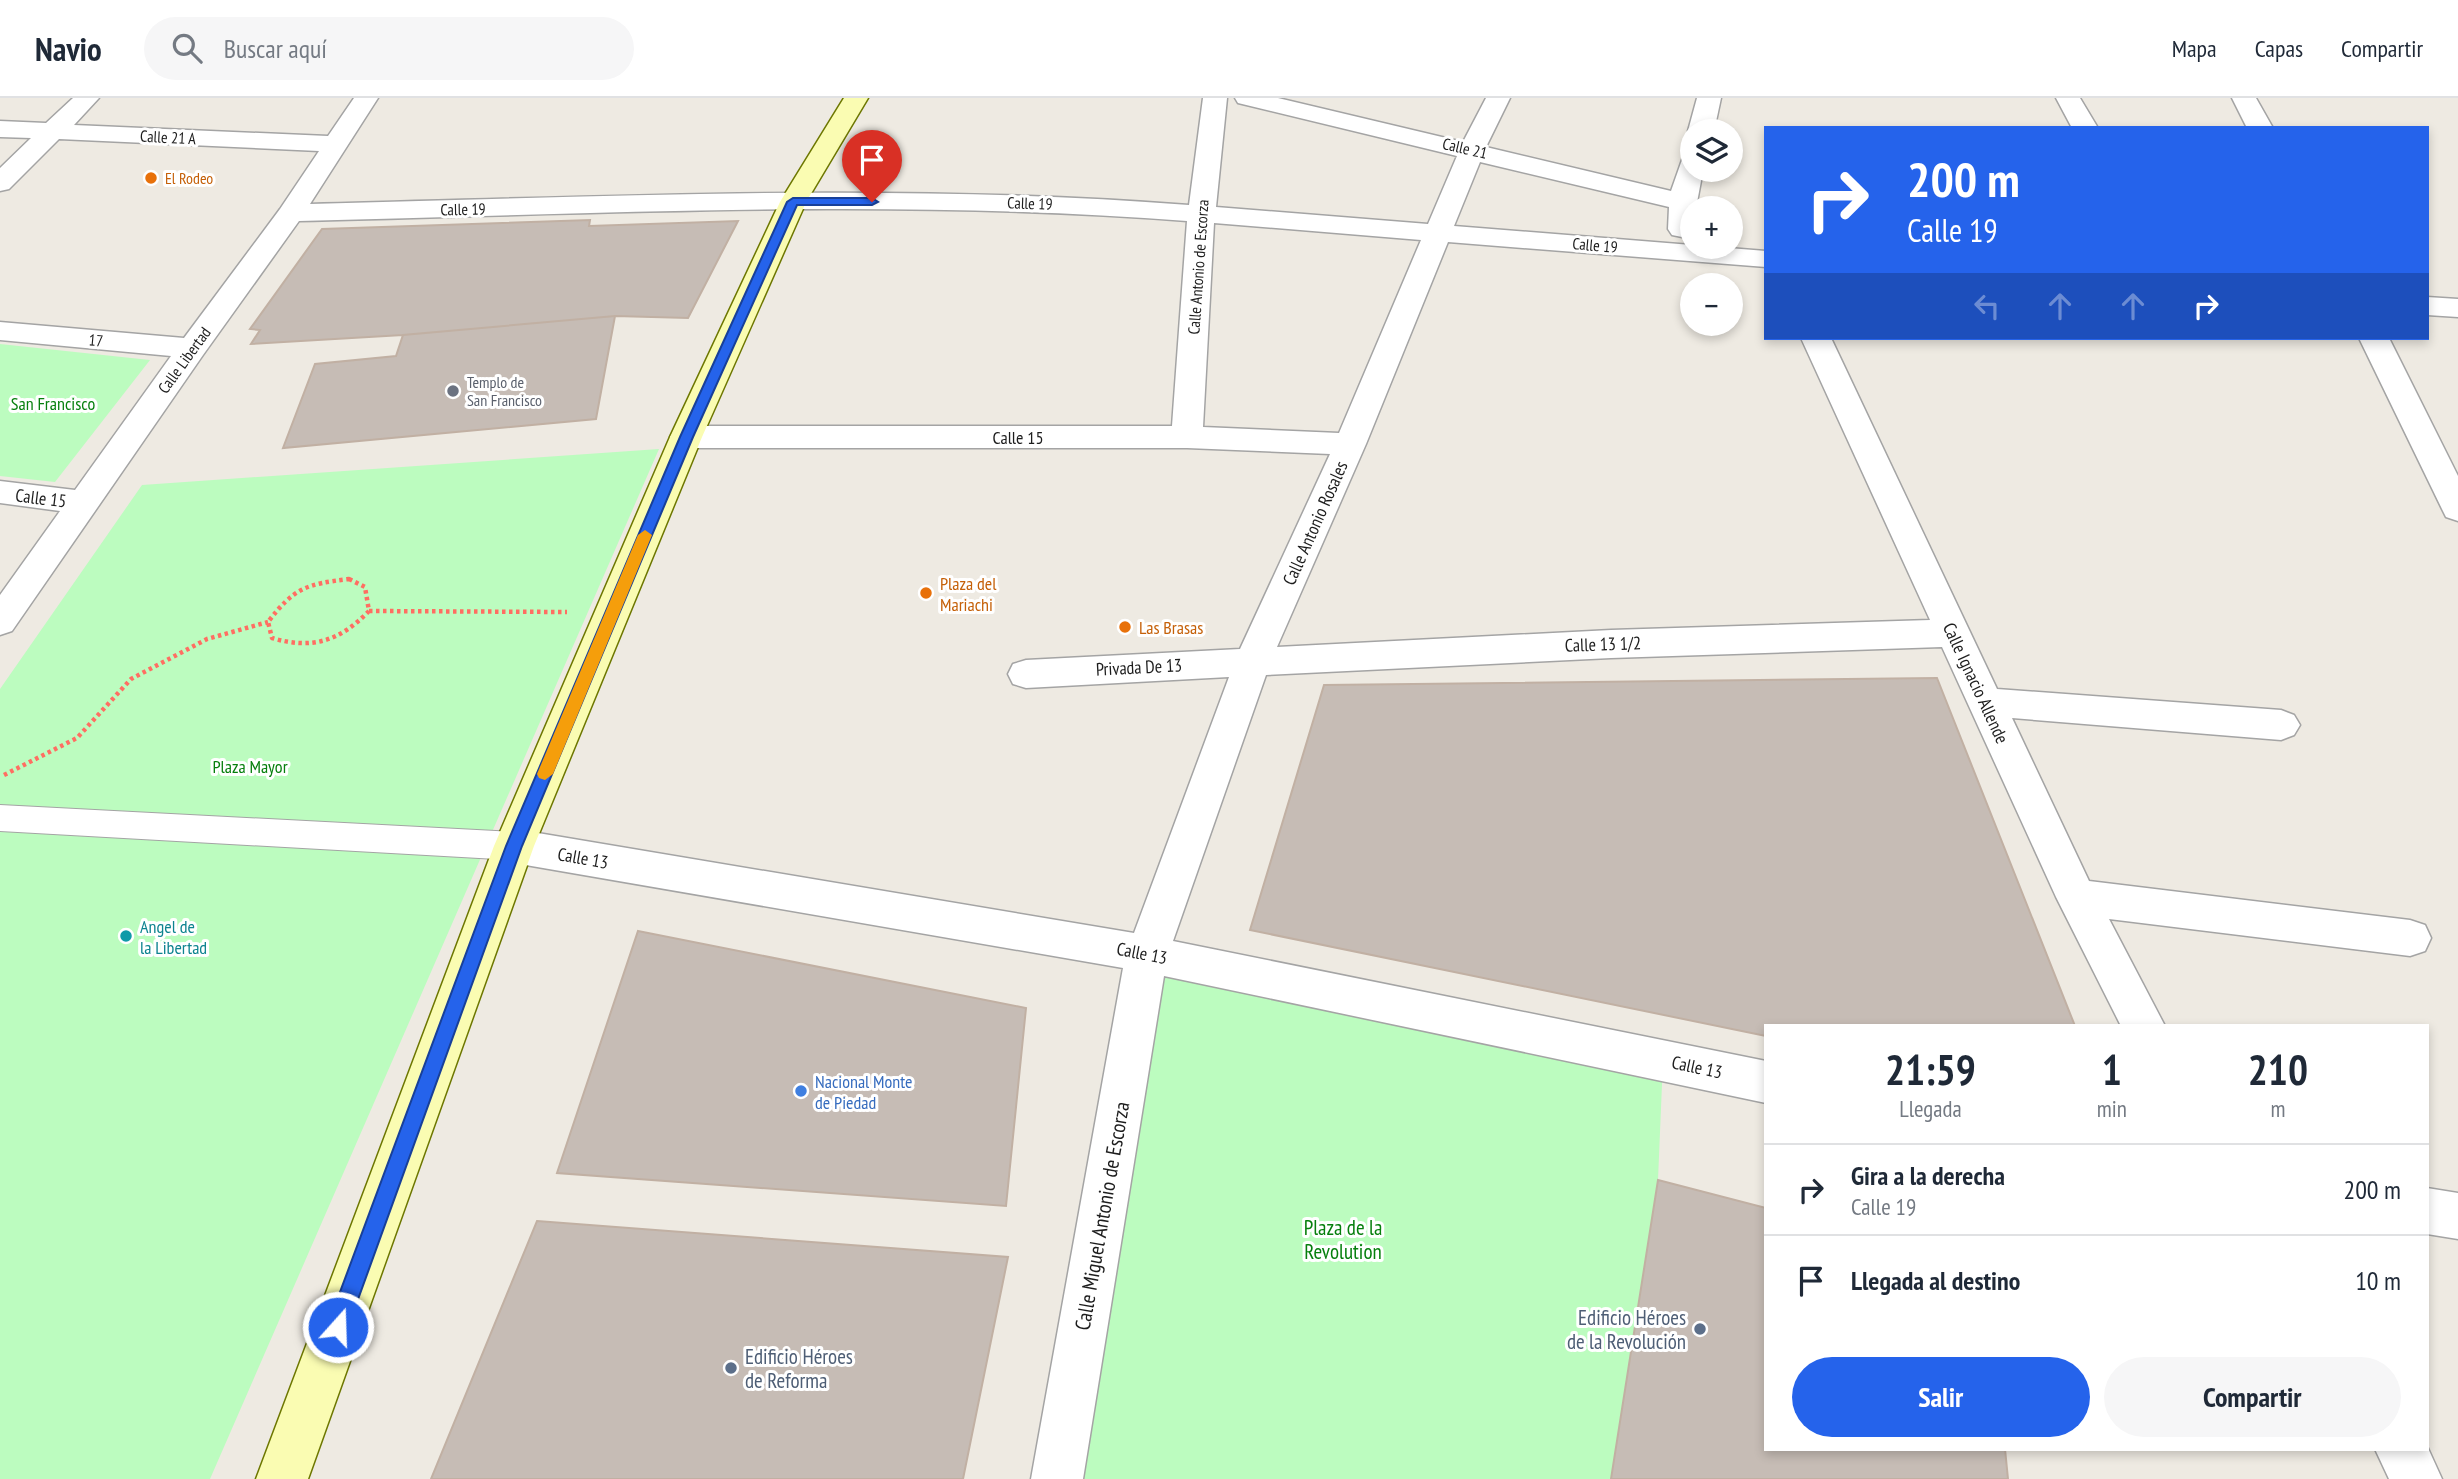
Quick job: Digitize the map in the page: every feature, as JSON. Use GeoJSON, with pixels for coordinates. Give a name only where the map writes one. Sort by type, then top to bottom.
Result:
{"type":"FeatureCollection","features":[{"type":"Feature","properties":{"kind":"main road"},"geometry":{"type":"LineString","coordinates":[[282,1479],[514,846],[686,437],[793,202],[856,98]]}},
{"type":"Feature","properties":{"kind":"street"},"geometry":{"type":"LineString","coordinates":[[0,183],[87,98]]}},
{"type":"Feature","properties":{"kind":"street","name":"Calle Libertad"},"geometry":{"type":"LineString","coordinates":[[0,622],[192,348],[291,213],[366,98]]}},
{"type":"Feature","properties":{"kind":"street","name":"Calle Antonio de Escorza"},"geometry":{"type":"LineString","coordinates":[[1187,437],[1201,216],[1215,98]]}},
{"type":"Feature","properties":{"kind":"street","name":"Calle 21"},"geometry":{"type":"LineString","coordinates":[[1247,98],[1680,202]]}},
{"type":"Feature","properties":{"kind":"street","name":"Calle Antonio Rosales"},"geometry":{"type":"LineString","coordinates":[[1147,954],[1253,661],[1350,444],[1472,150],[1498,98]]}},
{"type":"Feature","properties":{"kind":"street"},"geometry":{"type":"LineString","coordinates":[[1704,119],[1710,98]]}},
{"type":"Feature","properties":{"kind":"street"},"geometry":{"type":"LineString","coordinates":[[2068,98],[2084,126]]}},
{"type":"Feature","properties":{"kind":"street"},"geometry":{"type":"LineString","coordinates":[[2244,98],[2259,126]]}},
{"type":"Feature","properties":{"kind":"street","name":"Calle 21 A"},"geometry":{"type":"LineString","coordinates":[[0,129],[336,144]]}},
{"type":"Feature","properties":{"kind":"street","name":"Calle 19"},"geometry":{"type":"LineString","coordinates":[[291,213],[793,202],[1004,202],[1100,206],[1201,216],[1680,246]]}},
{"type":"Feature","properties":{"kind":"street","name":"Calle 19"},"geometry":{"type":"LineString","coordinates":[[1743,255],[1764,259]]}},
{"type":"Feature","properties":{"kind":"street"},"geometry":{"type":"LineString","coordinates":[[1723,259],[1764,280]]}},
{"type":"Feature","properties":{"kind":"street"},"geometry":{"type":"LineString","coordinates":[[2429,306],[2458,308]]}},
{"type":"Feature","properties":{"kind":"street","name":"17"},"geometry":{"type":"LineString","coordinates":[[0,331],[192,348]]}},
{"type":"Feature","properties":{"kind":"street","name":"Calle Ignacio Allende"},"geometry":{"type":"LineString","coordinates":[[1817,340],[2076,897],[2143,1024]]}},
{"type":"Feature","properties":{"kind":"street"},"geometry":{"type":"LineString","coordinates":[[2375,340],[2458,509]]}},
{"type":"Feature","properties":{"kind":"street","name":"Calle 15"},"geometry":{"type":"LineString","coordinates":[[686,437],[1187,437],[1350,444]]}},
{"type":"Feature","properties":{"kind":"street","name":"Calle 15"},"geometry":{"type":"LineString","coordinates":[[0,492],[83,503]]}},
{"type":"Feature","properties":{"kind":"street","name":"Calle 13 1/2"},"geometry":{"type":"LineString","coordinates":[[1253,661],[1611,644],[1954,633]]}},
{"type":"Feature","properties":{"kind":"street","name":"Privada De 13"},"geometry":{"type":"LineString","coordinates":[[1026,674],[1253,661]]}},
{"type":"Feature","properties":{"kind":"street"},"geometry":{"type":"LineString","coordinates":[[1985,702],[2281,725]]}},
{"type":"Feature","properties":{"kind":"street"},"geometry":{"type":"LineString","coordinates":[[0,818],[514,846]]}},
{"type":"Feature","properties":{"kind":"street","name":"Calle 13"},"geometry":{"type":"LineString","coordinates":[[514,846],[1147,954],[1764,1082]]}},
{"type":"Feature","properties":{"kind":"street"},"geometry":{"type":"LineString","coordinates":[[2076,897],[2410,938]]}},
{"type":"Feature","properties":{"kind":"street","name":"Calle Miguel Antonio de Escorza"},"geometry":{"type":"LineString","coordinates":[[1057,1479],[1147,954]]}},
{"type":"Feature","properties":{"kind":"street"},"geometry":{"type":"LineString","coordinates":[[2429,1211],[2458,1216]]}},
{"type":"Feature","properties":{"kind":"street"},"geometry":{"type":"LineString","coordinates":[[2401,1451],[2416,1479]]}},
{"type":"Feature","properties":{"kind":"path"},"geometry":{"type":"LineString","coordinates":[[0,778],[77,738],[131,679],[207,639],[268,622],[288,596],[318,583],[349,579],[365,587],[369,611]]}},
{"type":"Feature","properties":{"kind":"path"},"geometry":{"type":"LineString","coordinates":[[268,622],[272,638],[294,646],[318,645],[352,630],[369,611],[613,612]]}},
{"type":"Feature","properties":{"kind":"green space","name":"San Francisco"},"geometry":{"type":"Polygon","coordinates":[[[0,344],[150,360],[55,482],[0,476],[0,344]]]}},
{"type":"Feature","properties":{"kind":"green space","name":"Plaza Mayor"},"geometry":{"type":"Polygon","coordinates":[[[659,449],[210,1479],[0,1479],[0,689],[142,485],[659,449]]]}},
{"type":"Feature","properties":{"kind":"green space","name":"Plaza de la Revolution"},"geometry":{"type":"Polygon","coordinates":[[[1147,954],[1663,1060],[1658,1180],[1611,1479],[1058,1479],[1147,954]]]}},
{"type":"Feature","properties":{"kind":"building"},"geometry":{"type":"Polygon","coordinates":[[[590,220],[589,226],[738,221],[688,318],[615,316],[403,335],[251,344],[260,330],[250,329],[322,229],[590,220]]]}},
{"type":"Feature","properties":{"kind":"building","name":"Templo de San Francisco"},"geometry":{"type":"Polygon","coordinates":[[[615,316],[596,419],[283,448],[315,364],[396,356],[403,335],[615,316]]]}},
{"type":"Feature","properties":{"kind":"building"},"geometry":{"type":"Polygon","coordinates":[[[1937,678],[2074,1024],[1764,1024],[1764,1036],[1250,930],[1324,685],[1937,678]]]}},
{"type":"Feature","properties":{"kind":"building","name":"Nacional Monte de Piedad"},"geometry":{"type":"Polygon","coordinates":[[[638,931],[1026,1008],[1006,1206],[557,1173],[638,931]]]}},
{"type":"Feature","properties":{"kind":"building","name":"Edificio Héroes de la Revolución"},"geometry":{"type":"Polygon","coordinates":[[[1658,1180],[1764,1207],[1764,1451],[2005,1451],[2008,1479],[1611,1479],[1658,1180]]]}},
{"type":"Feature","properties":{"kind":"building","name":"Edificio Héroes de Reforma"},"geometry":{"type":"Polygon","coordinates":[[[537,1221],[1008,1257],[963,1479],[431,1479],[537,1221]]]}},
{"type":"Feature","properties":{"kind":"slow traffic"},"geometry":{"type":"LineString","coordinates":[[545,774],[645,535]]}},
{"type":"Feature","properties":{"kind":"place","name":"El Rodeo"},"geometry":{"type":"Point","coordinates":[151,178]}},
{"type":"Feature","properties":{"kind":"place","name":"Templo de San Francisco"},"geometry":{"type":"Point","coordinates":[453,391]}},
{"type":"Feature","properties":{"kind":"place","name":"Plaza del Mariachi"},"geometry":{"type":"Point","coordinates":[926,593]}},
{"type":"Feature","properties":{"kind":"place","name":"Las Brasas"},"geometry":{"type":"Point","coordinates":[1125,627]}},
{"type":"Feature","properties":{"kind":"place","name":"Angel de la Libertad"},"geometry":{"type":"Point","coordinates":[126,936]}},
{"type":"Feature","properties":{"kind":"place","name":"Nacional Monte de Piedad"},"geometry":{"type":"Point","coordinates":[801,1091]}},
{"type":"Feature","properties":{"kind":"place","name":"Edificio Héroes de la Revolución"},"geometry":{"type":"Point","coordinates":[1700,1329]}},
{"type":"Feature","properties":{"kind":"place","name":"Edificio Héroes de Reforma"},"geometry":{"type":"Point","coordinates":[731,1368]}},
{"type":"Feature","properties":{"kind":"route"},"geometry":{"type":"LineString","coordinates":[[338,1327],[514,846],[686,437],[793,202],[872,202]]}}]}
